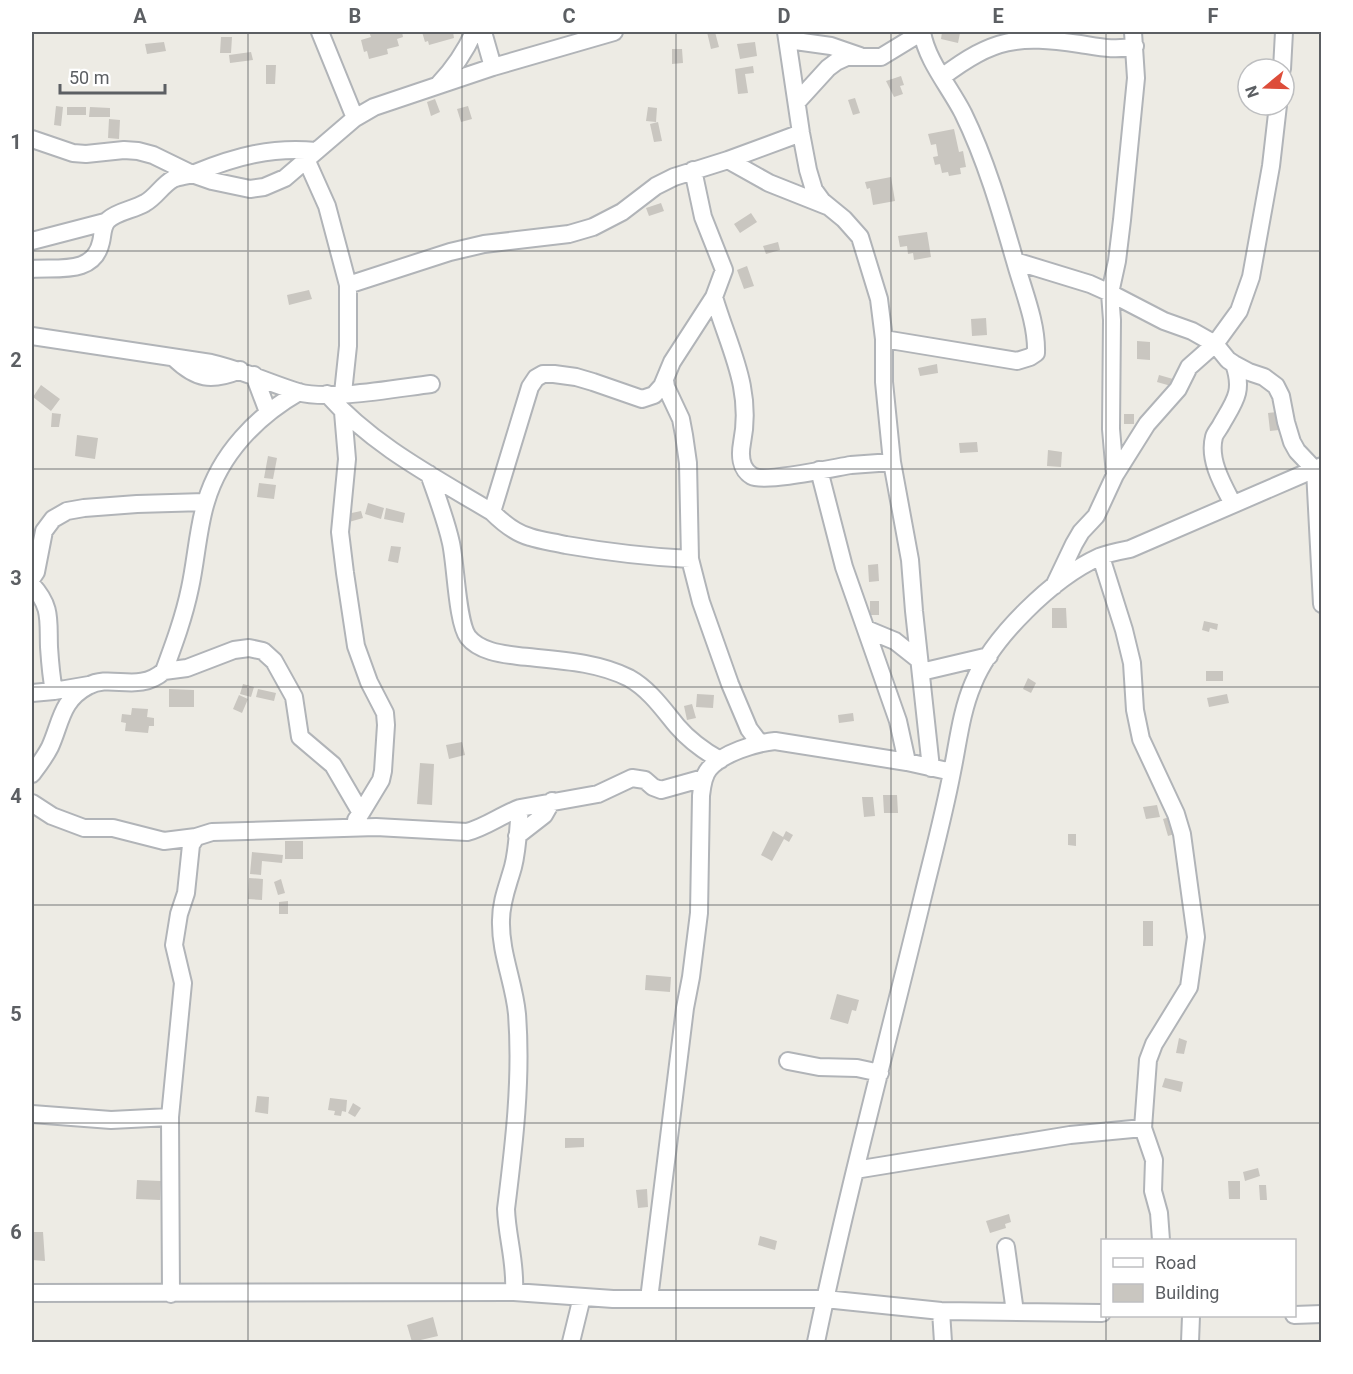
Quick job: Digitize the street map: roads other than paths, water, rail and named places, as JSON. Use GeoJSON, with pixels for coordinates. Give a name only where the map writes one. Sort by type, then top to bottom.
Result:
{"type":"FeatureCollection","features":[{"type":"Feature","properties":{"kind":"street"},"geometry":{"type":"LineString","coordinates":[[320,32],[355,118]]}},
{"type":"Feature","properties":{"kind":"street"},"geometry":{"type":"LineString","coordinates":[[436,87],[460,59],[474,32]]}},
{"type":"Feature","properties":{"kind":"street"},"geometry":{"type":"LineString","coordinates":[[483,32],[493,67]]}},
{"type":"Feature","properties":{"kind":"street"},"geometry":{"type":"LineString","coordinates":[[32,139],[73,153],[138,151],[153,155],[192,174],[231,186],[250,189],[264,187],[285,178],[355,118],[374,107],[493,67],[614,32]]}},
{"type":"Feature","properties":{"kind":"street"},"geometry":{"type":"LineString","coordinates":[[797,102],[836,62],[848,57],[880,57],[922,32],[925,46],[976,141],[1016,261],[1036,340],[1036,353],[1017,361],[884,339]]}},
{"type":"Feature","properties":{"kind":"street"},"geometry":{"type":"LineString","coordinates":[[1283,57],[1284,32]]}},
{"type":"Feature","properties":{"kind":"street"},"geometry":{"type":"LineString","coordinates":[[862,57],[831,46],[787,36],[801,133],[814,190],[827,206],[844,219],[860,237],[879,299],[884,339],[884,382],[892,462],[910,560],[931,768]]}},
{"type":"Feature","properties":{"kind":"street"},"geometry":{"type":"LineString","coordinates":[[942,77],[982,50],[1006,43],[1031,39],[1124,49],[1134,39]]}},
{"type":"Feature","properties":{"kind":"street"},"geometry":{"type":"LineString","coordinates":[[1115,475],[1111,429],[1112,320],[1110,293],[1122,220],[1136,78],[1134,39]]}},
{"type":"Feature","properties":{"kind":"street"},"geometry":{"type":"LineString","coordinates":[[1054,587],[1079,534],[1096,516],[1115,475],[1147,424],[1178,389],[1189,367],[1215,344],[1239,311],[1251,277],[1271,166],[1277,117]]}},
{"type":"Feature","properties":{"kind":"street"},"geometry":{"type":"LineString","coordinates":[[348,285],[450,252],[484,244],[569,234],[593,227],[622,212],[656,186],[693,170],[728,160],[801,133]]}},
{"type":"Feature","properties":{"kind":"street"},"geometry":{"type":"LineString","coordinates":[[32,241],[105,222],[149,201],[170,180],[240,156],[294,149],[311,155]]}},
{"type":"Feature","properties":{"kind":"street"},"geometry":{"type":"LineString","coordinates":[[311,155],[348,285],[348,346],[335,393],[343,412],[347,459],[340,532],[345,573],[356,646],[369,682],[385,713],[386,725],[381,780],[351,828]]}},
{"type":"Feature","properties":{"kind":"street"},"geometry":{"type":"LineString","coordinates":[[728,160],[769,183],[827,206]]}},
{"type":"Feature","properties":{"kind":"street"},"geometry":{"type":"LineString","coordinates":[[492,512],[530,387],[536,378],[543,374],[576,377],[642,399],[654,395],[665,380],[672,362],[714,297],[723,277],[724,264],[706,229],[693,170]]}},
{"type":"Feature","properties":{"kind":"street"},"geometry":{"type":"LineString","coordinates":[[32,269],[80,266],[91,262],[114,230],[137,207]]}},
{"type":"Feature","properties":{"kind":"street"},"geometry":{"type":"LineString","coordinates":[[98,252],[105,222]]}},
{"type":"Feature","properties":{"kind":"street"},"geometry":{"type":"LineString","coordinates":[[1016,261],[1090,284],[1141,310],[1192,331],[1215,344],[1234,364],[1264,377],[1276,386],[1281,396],[1286,422],[1296,451],[1318,468]]}},
{"type":"Feature","properties":{"kind":"street"},"geometry":{"type":"LineString","coordinates":[[714,297],[742,381],[746,411],[741,450],[745,470],[755,477],[762,478],[892,462]]}},
{"type":"Feature","properties":{"kind":"street"},"geometry":{"type":"LineString","coordinates":[[32,336],[211,363],[247,372],[299,392],[335,393],[431,384]]}},
{"type":"Feature","properties":{"kind":"street"},"geometry":{"type":"LineString","coordinates":[[1233,504],[1216,468],[1213,450],[1214,436],[1237,397],[1239,377],[1234,364]]}},
{"type":"Feature","properties":{"kind":"street"},"geometry":{"type":"LineString","coordinates":[[247,372],[268,412]]}},
{"type":"Feature","properties":{"kind":"street"},"geometry":{"type":"LineString","coordinates":[[665,380],[681,419],[684,435],[688,463],[690,559],[701,602],[730,684],[749,729],[759,742]]}},
{"type":"Feature","properties":{"kind":"street"},"geometry":{"type":"LineString","coordinates":[[164,671],[187,600],[206,502],[229,454],[246,432],[268,412],[299,392]]}},
{"type":"Feature","properties":{"kind":"street"},"geometry":{"type":"LineString","coordinates":[[343,412],[370,435],[492,512],[504,523],[530,537],[585,548],[690,559]]}},
{"type":"Feature","properties":{"kind":"street"},"geometry":{"type":"LineString","coordinates":[[816,1342],[855,1170],[952,772],[962,720],[973,683],[989,656],[1022,614],[1076,570],[1101,557],[1130,549],[1318,468]]}},
{"type":"Feature","properties":{"kind":"street"},"geometry":{"type":"LineString","coordinates":[[1318,468],[1322,604]]}},
{"type":"Feature","properties":{"kind":"street"},"geometry":{"type":"LineString","coordinates":[[819,470],[843,567],[898,721],[907,762]]}},
{"type":"Feature","properties":{"kind":"street"},"geometry":{"type":"LineString","coordinates":[[429,474],[450,540],[456,568],[460,620],[468,637],[481,647],[496,652],[580,664],[617,673],[630,679],[658,702],[679,728],[704,751],[720,760]]}},
{"type":"Feature","properties":{"kind":"street"},"geometry":{"type":"LineString","coordinates":[[32,578],[36,572],[44,531],[53,519],[67,511],[137,504],[206,502]]}},
{"type":"Feature","properties":{"kind":"street"},"geometry":{"type":"LineString","coordinates":[[1101,557],[1132,663],[1135,710],[1141,739],[1176,814],[1182,834],[1196,937],[1189,987],[1150,1052],[1143,1128],[1154,1160],[1153,1191],[1159,1213],[1161,1239]]}},
{"type":"Feature","properties":{"kind":"street"},"geometry":{"type":"LineString","coordinates":[[32,585],[40,595],[50,616],[50,653],[54,691]]}},
{"type":"Feature","properties":{"kind":"street"},"geometry":{"type":"LineString","coordinates":[[866,629],[895,641],[920,666]]}},
{"type":"Feature","properties":{"kind":"street"},"geometry":{"type":"LineString","coordinates":[[32,693],[100,682],[148,681],[164,671],[186,668],[234,650],[249,648],[263,651],[274,661],[294,697],[300,737],[333,765],[361,813]]}},
{"type":"Feature","properties":{"kind":"street"},"geometry":{"type":"LineString","coordinates":[[920,666],[989,656]]}},
{"type":"Feature","properties":{"kind":"street"},"geometry":{"type":"LineString","coordinates":[[32,774],[51,744],[62,710],[90,685]]}},
{"type":"Feature","properties":{"kind":"street"},"geometry":{"type":"LineString","coordinates":[[649,1299],[699,913],[701,796],[704,778],[709,768],[720,760],[759,742],[775,741],[818,750],[907,762],[952,772]]}},
{"type":"Feature","properties":{"kind":"street"},"geometry":{"type":"LineString","coordinates":[[32,803],[52,816],[84,828],[113,828],[164,841],[219,831],[398,827],[448,832],[479,829],[519,808],[598,794],[632,778],[645,780],[653,788],[661,790],[704,778]]}},
{"type":"Feature","properties":{"kind":"street"},"geometry":{"type":"LineString","coordinates":[[517,836],[544,814],[552,801]]}},
{"type":"Feature","properties":{"kind":"street"},"geometry":{"type":"LineString","coordinates":[[514,1292],[514,1258],[506,1224],[506,1209],[517,1106],[519,1042],[515,998],[501,942],[501,920],[503,896],[513,865],[519,808]]}},
{"type":"Feature","properties":{"kind":"street"},"geometry":{"type":"LineString","coordinates":[[171,1294],[170,1117],[183,983],[174,945],[179,914],[186,893],[191,845],[196,837]]}},
{"type":"Feature","properties":{"kind":"street"},"geometry":{"type":"LineString","coordinates":[[788,1061],[819,1067],[857,1068],[880,1073]]}},
{"type":"Feature","properties":{"kind":"street"},"geometry":{"type":"LineString","coordinates":[[32,1114],[111,1120],[170,1117]]}},
{"type":"Feature","properties":{"kind":"street"},"geometry":{"type":"LineString","coordinates":[[855,1170],[1070,1135],[1143,1128]]}},
{"type":"Feature","properties":{"kind":"street"},"geometry":{"type":"LineString","coordinates":[[1006,1247],[1015,1312]]}},
{"type":"Feature","properties":{"kind":"street"},"geometry":{"type":"LineString","coordinates":[[32,1293],[514,1292],[614,1299],[825,1299],[941,1311],[1101,1313]]}},
{"type":"Feature","properties":{"kind":"street"},"geometry":{"type":"LineString","coordinates":[[571,1342],[582,1297]]}},
{"type":"Feature","properties":{"kind":"street"},"geometry":{"type":"LineString","coordinates":[[941,1311],[943,1342]]}},
{"type":"Feature","properties":{"kind":"street"},"geometry":{"type":"LineString","coordinates":[[1296,1315],[1322,1314]]}},
{"type":"Feature","properties":{"kind":"street"},"geometry":{"type":"LineString","coordinates":[[1190,1342],[1191,1317]]}}]}
